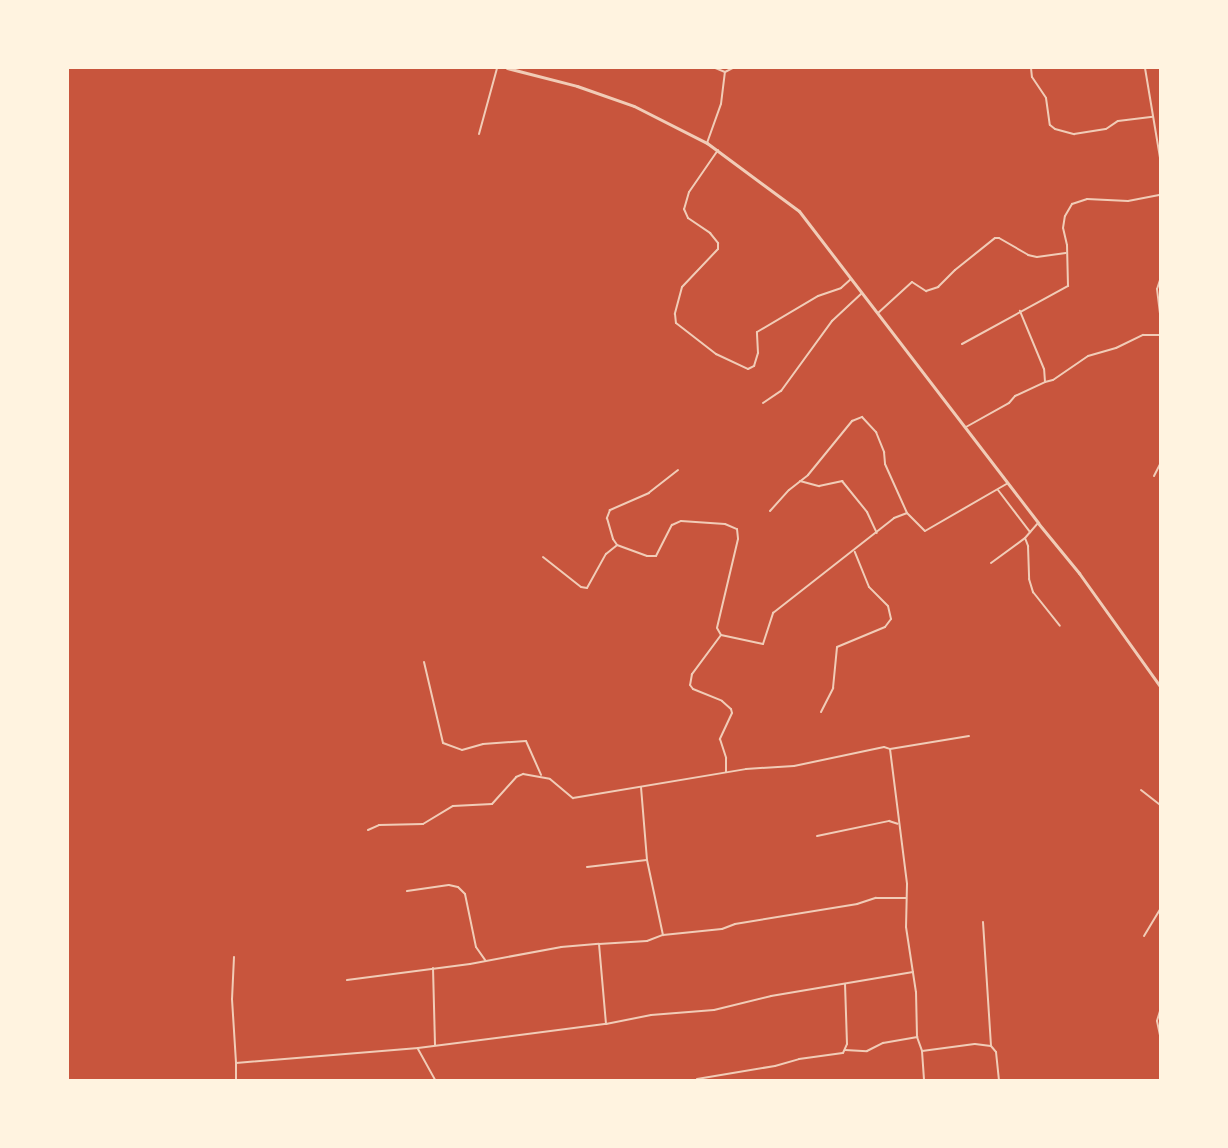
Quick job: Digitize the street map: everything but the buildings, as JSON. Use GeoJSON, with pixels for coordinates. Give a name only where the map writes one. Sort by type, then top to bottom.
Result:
{"type":"FeatureCollection","features":[{"type":"Feature","properties":{"kind":"street"},"geometry":{"type":"LineString","coordinates":[[479,134],[497,68]]}},
{"type":"Feature","properties":{"kind":"street"},"geometry":{"type":"LineString","coordinates":[[507,68],[577,86],[634,106],[707,143],[799,211],[961,420],[964,428],[1079,573],[1161,686]]}},
{"type":"Feature","properties":{"kind":"street"},"geometry":{"type":"LineString","coordinates":[[715,68],[725,72],[733,68]]}},
{"type":"Feature","properties":{"kind":"street"},"geometry":{"type":"LineString","coordinates":[[1031,68],[1032,77],[1046,98],[1050,125],[1055,129],[1074,134],[1106,129],[1118,122],[1153,117]]}},
{"type":"Feature","properties":{"kind":"street"},"geometry":{"type":"LineString","coordinates":[[1146,68],[1161,158]]}},
{"type":"Feature","properties":{"kind":"street"},"geometry":{"type":"LineString","coordinates":[[707,143],[721,104],[725,72]]}},
{"type":"Feature","properties":{"kind":"street"},"geometry":{"type":"LineString","coordinates":[[718,150],[689,192],[684,209],[688,218],[710,232],[718,243],[718,249],[682,287],[675,314],[676,323],[716,354],[748,369],[754,366],[758,353],[757,332],[818,296],[841,288],[851,279]]}},
{"type":"Feature","properties":{"kind":"street"},"geometry":{"type":"LineString","coordinates":[[962,344],[1068,286],[1063,228],[1065,216],[1075,202],[1087,199],[1128,201],[1161,195]]}},
{"type":"Feature","properties":{"kind":"street"},"geometry":{"type":"LineString","coordinates":[[878,313],[912,282],[926,291],[938,287],[995,238],[999,238],[1028,255],[1037,257],[1066,253]]}},
{"type":"Feature","properties":{"kind":"street"},"geometry":{"type":"LineString","coordinates":[[1161,280],[1157,289],[1161,315]]}},
{"type":"Feature","properties":{"kind":"street"},"geometry":{"type":"LineString","coordinates":[[763,403],[781,391],[832,321],[862,293]]}},
{"type":"Feature","properties":{"kind":"street"},"geometry":{"type":"LineString","coordinates":[[1020,311],[1044,369],[1045,382]]}},
{"type":"Feature","properties":{"kind":"street"},"geometry":{"type":"LineString","coordinates":[[964,428],[1015,396],[1053,380],[1088,356],[1116,348],[1143,335],[1161,334]]}},
{"type":"Feature","properties":{"kind":"street"},"geometry":{"type":"LineString","coordinates":[[771,511],[808,475],[852,421],[862,417],[876,432],[884,452],[885,464],[907,513],[925,531],[1008,483]]}},
{"type":"Feature","properties":{"kind":"street"},"geometry":{"type":"LineString","coordinates":[[1154,476],[1161,464]]}},
{"type":"Feature","properties":{"kind":"street"},"geometry":{"type":"LineString","coordinates":[[678,470],[649,493],[610,510],[607,518],[617,545],[647,556],[656,556],[672,525],[681,521],[725,524],[737,529],[738,539],[717,619],[717,628],[721,635],[763,644],[773,613],[855,552],[894,518],[907,513]]}},
{"type":"Feature","properties":{"kind":"street"},"geometry":{"type":"LineString","coordinates":[[800,482],[819,486],[842,481],[867,512],[877,533]]}},
{"type":"Feature","properties":{"kind":"street"},"geometry":{"type":"LineString","coordinates":[[998,490],[1030,532]]}},
{"type":"Feature","properties":{"kind":"street"},"geometry":{"type":"LineString","coordinates":[[991,564],[1025,538],[1038,523]]}},
{"type":"Feature","properties":{"kind":"street"},"geometry":{"type":"LineString","coordinates":[[1025,538],[1028,546],[1029,579],[1034,592],[1060,626]]}},
{"type":"Feature","properties":{"kind":"street"},"geometry":{"type":"LineString","coordinates":[[543,557],[582,587],[587,588],[606,554],[617,545]]}},
{"type":"Feature","properties":{"kind":"street"},"geometry":{"type":"LineString","coordinates":[[821,712],[833,688],[837,647],[885,627],[891,619],[888,606],[869,587],[855,552]]}},
{"type":"Feature","properties":{"kind":"street"},"geometry":{"type":"LineString","coordinates":[[721,635],[692,674],[690,685],[693,689],[722,701],[731,709],[732,713],[720,739],[726,758],[726,773]]}},
{"type":"Feature","properties":{"kind":"street"},"geometry":{"type":"LineString","coordinates":[[424,662],[443,743],[462,750],[483,744],[526,741],[541,775],[573,798],[726,773],[794,766],[873,749],[890,749],[969,736]]}},
{"type":"Feature","properties":{"kind":"street"},"geometry":{"type":"LineString","coordinates":[[890,749],[907,884],[906,927],[913,972],[917,1037],[922,1052],[924,1080]]}},
{"type":"Feature","properties":{"kind":"street"},"geometry":{"type":"LineString","coordinates":[[368,830],[379,825],[423,824],[453,806],[492,804],[516,777],[523,774],[541,775]]}},
{"type":"Feature","properties":{"kind":"street"},"geometry":{"type":"LineString","coordinates":[[641,786],[647,860],[663,935]]}},
{"type":"Feature","properties":{"kind":"street"},"geometry":{"type":"LineString","coordinates":[[1141,790],[1161,805]]}},
{"type":"Feature","properties":{"kind":"street"},"geometry":{"type":"LineString","coordinates":[[817,836],[889,821],[898,824]]}},
{"type":"Feature","properties":{"kind":"street"},"geometry":{"type":"LineString","coordinates":[[587,867],[647,860]]}},
{"type":"Feature","properties":{"kind":"street"},"geometry":{"type":"LineString","coordinates":[[407,891],[449,885],[458,887],[465,894],[476,947],[485,960]]}},
{"type":"Feature","properties":{"kind":"street"},"geometry":{"type":"LineString","coordinates":[[347,980],[561,947],[647,941],[663,935],[722,929],[735,924],[857,904],[876,898],[906,898]]}},
{"type":"Feature","properties":{"kind":"street"},"geometry":{"type":"LineString","coordinates":[[1144,936],[1161,909]]}},
{"type":"Feature","properties":{"kind":"street"},"geometry":{"type":"LineString","coordinates":[[983,922],[991,1046],[996,1052],[999,1080]]}},
{"type":"Feature","properties":{"kind":"street"},"geometry":{"type":"LineString","coordinates":[[599,944],[606,1024]]}},
{"type":"Feature","properties":{"kind":"street"},"geometry":{"type":"LineString","coordinates":[[234,957],[232,999],[236,1080]]}},
{"type":"Feature","properties":{"kind":"street"},"geometry":{"type":"LineString","coordinates":[[433,968],[435,1045]]}},
{"type":"Feature","properties":{"kind":"street"},"geometry":{"type":"LineString","coordinates":[[236,1063],[418,1048],[606,1024],[651,1015],[718,1010],[771,996],[913,972]]}},
{"type":"Feature","properties":{"kind":"street"},"geometry":{"type":"LineString","coordinates":[[845,984],[845,1050]]}},
{"type":"Feature","properties":{"kind":"street"},"geometry":{"type":"LineString","coordinates":[[1161,1011],[1157,1022],[1161,1035]]}},
{"type":"Feature","properties":{"kind":"street"},"geometry":{"type":"LineString","coordinates":[[697,1079],[775,1066],[799,1059],[843,1053],[845,1050],[867,1051],[884,1043],[917,1037]]}},
{"type":"Feature","properties":{"kind":"street"},"geometry":{"type":"LineString","coordinates":[[922,1052],[975,1044],[991,1046]]}},
{"type":"Feature","properties":{"kind":"street"},"geometry":{"type":"LineString","coordinates":[[418,1048],[435,1080]]}}]}
